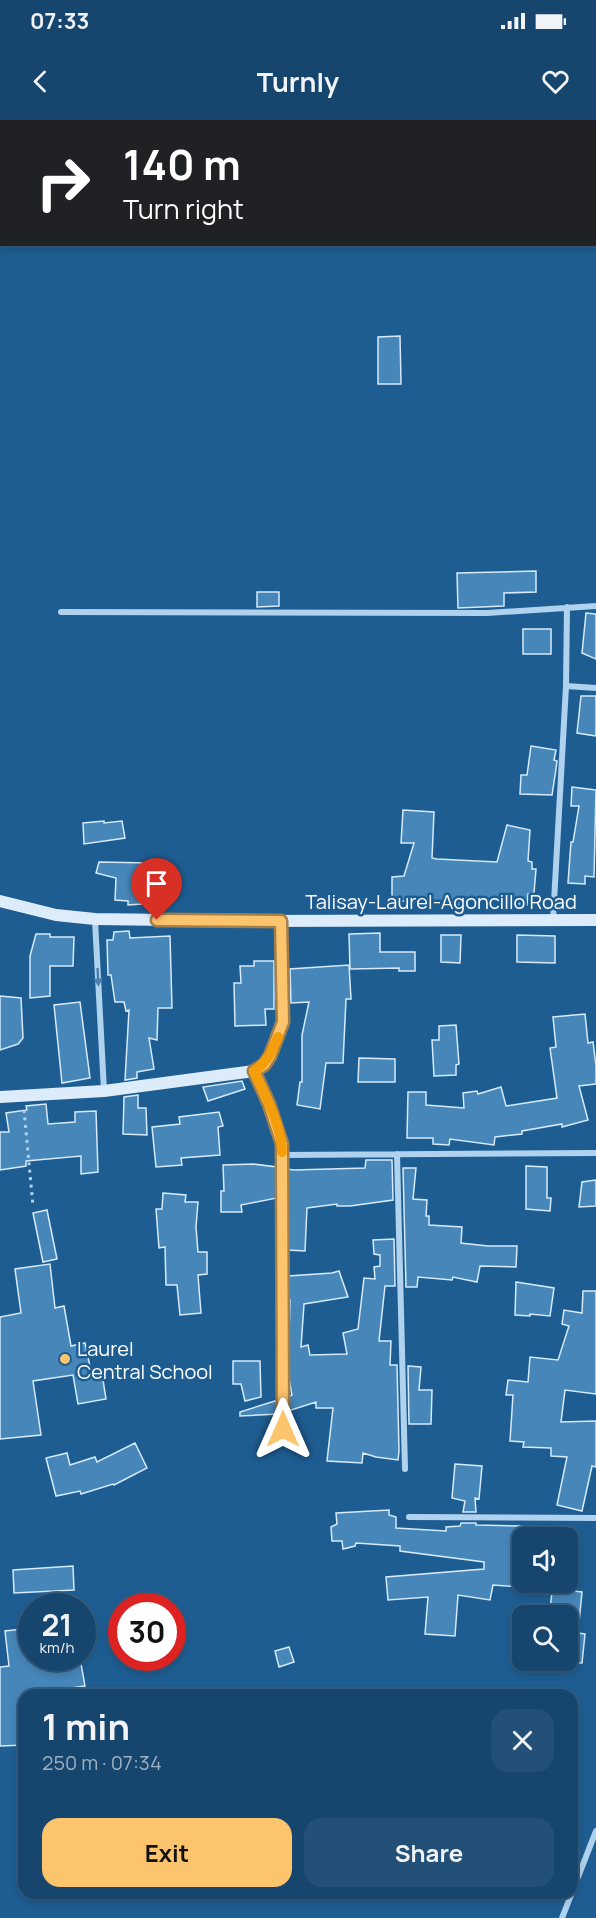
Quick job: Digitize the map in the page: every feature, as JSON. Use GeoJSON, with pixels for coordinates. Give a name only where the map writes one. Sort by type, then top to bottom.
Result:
{"type":"FeatureCollection","features":[{"type":"Feature","properties":{"kind":"main road","name":"Talisay-Laurel-Agoncillo Road"},"geometry":{"type":"LineString","coordinates":[[0,901],[56,915],[95,919],[596,920]]}},
{"type":"Feature","properties":{"kind":"main road"},"geometry":{"type":"LineString","coordinates":[[0,1097],[104,1091],[254,1071],[264,1065],[270,1056],[283,1022],[281,921]]}},
{"type":"Feature","properties":{"kind":"street"},"geometry":{"type":"LineString","coordinates":[[61,612],[487,613],[596,606]]}},
{"type":"Feature","properties":{"kind":"street"},"geometry":{"type":"LineString","coordinates":[[553,920],[566,686],[567,607]]}},
{"type":"Feature","properties":{"kind":"street"},"geometry":{"type":"LineString","coordinates":[[566,686],[596,688]]}},
{"type":"Feature","properties":{"kind":"street"},"geometry":{"type":"LineString","coordinates":[[95,919],[104,1091]]}},
{"type":"Feature","properties":{"kind":"street"},"geometry":{"type":"LineString","coordinates":[[254,1071],[269,1104],[282,1144],[283,1429]]}},
{"type":"Feature","properties":{"kind":"street"},"geometry":{"type":"LineString","coordinates":[[282,1155],[596,1153]]}},
{"type":"Feature","properties":{"kind":"street"},"geometry":{"type":"LineString","coordinates":[[398,1154],[405,1469]]}},
{"type":"Feature","properties":{"kind":"street"},"geometry":{"type":"LineString","coordinates":[[409,1517],[596,1518]]}},
{"type":"Feature","properties":{"kind":"street"},"geometry":{"type":"LineString","coordinates":[[578,1877],[596,1831]]}},
{"type":"Feature","properties":{"kind":"street"},"geometry":{"type":"LineString","coordinates":[[562,1918],[569,1899]]}},
{"type":"Feature","properties":{"kind":"path"},"geometry":{"type":"LineString","coordinates":[[22,1096],[33,1206]]}},
{"type":"Feature","properties":{"kind":"building"},"geometry":{"type":"Polygon","coordinates":[[[400,336],[401,384],[378,384],[378,337],[400,336]]]}},
{"type":"Feature","properties":{"kind":"building"},"geometry":{"type":"Polygon","coordinates":[[[536,571],[536,592],[504,593],[504,606],[458,608],[457,573],[536,571]]]}},
{"type":"Feature","properties":{"kind":"building"},"geometry":{"type":"Polygon","coordinates":[[[257,592],[279,592],[279,606],[257,607],[257,592]]]}},
{"type":"Feature","properties":{"kind":"building"},"geometry":{"type":"Polygon","coordinates":[[[586,613],[596,614],[596,659],[582,653],[586,613]]]}},
{"type":"Feature","properties":{"kind":"building"},"geometry":{"type":"Polygon","coordinates":[[[523,629],[551,629],[551,654],[523,654],[523,629]]]}},
{"type":"Feature","properties":{"kind":"building"},"geometry":{"type":"Polygon","coordinates":[[[581,696],[596,696],[596,736],[577,733],[581,696]]]}},
{"type":"Feature","properties":{"kind":"building"},"geometry":{"type":"Polygon","coordinates":[[[531,746],[556,750],[554,760],[557,761],[552,795],[520,794],[521,775],[527,775],[531,746]]]}},
{"type":"Feature","properties":{"kind":"building"},"geometry":{"type":"Polygon","coordinates":[[[572,787],[596,790],[594,877],[585,876],[585,884],[568,883],[571,842],[573,842],[579,806],[571,806],[572,787]]]}},
{"type":"Feature","properties":{"kind":"building"},"geometry":{"type":"Polygon","coordinates":[[[403,810],[434,812],[432,858],[437,859],[497,862],[507,825],[530,830],[528,861],[532,862],[532,869],[536,869],[534,893],[528,894],[527,905],[511,903],[512,901],[463,899],[462,906],[428,900],[427,904],[392,900],[392,877],[404,876],[414,843],[401,843],[403,810]]]}},
{"type":"Feature","properties":{"kind":"building"},"geometry":{"type":"Polygon","coordinates":[[[104,821],[104,823],[122,821],[125,838],[84,844],[83,823],[104,821]]]}},
{"type":"Feature","properties":{"kind":"building"},"geometry":{"type":"Polygon","coordinates":[[[99,862],[151,863],[151,880],[140,880],[142,904],[128,905],[128,901],[115,900],[116,878],[96,873],[99,862]]]}},
{"type":"Feature","properties":{"kind":"building"},"geometry":{"type":"Polygon","coordinates":[[[129,931],[130,938],[170,936],[172,1008],[158,1008],[157,1040],[149,1038],[154,1069],[137,1072],[137,1078],[125,1080],[129,1010],[126,1011],[124,1002],[115,1002],[111,975],[108,975],[107,940],[113,940],[114,932],[129,931]]]}},
{"type":"Feature","properties":{"kind":"building"},"geometry":{"type":"Polygon","coordinates":[[[380,933],[380,952],[415,952],[415,971],[399,971],[399,968],[350,969],[349,934],[380,933]]]}},
{"type":"Feature","properties":{"kind":"building"},"geometry":{"type":"Polygon","coordinates":[[[36,934],[50,934],[50,937],[74,937],[73,966],[50,966],[50,996],[30,998],[30,956],[36,934]]]}},
{"type":"Feature","properties":{"kind":"building"},"geometry":{"type":"Polygon","coordinates":[[[441,935],[461,935],[460,963],[441,962],[441,935]]]}},
{"type":"Feature","properties":{"kind":"building"},"geometry":{"type":"Polygon","coordinates":[[[517,935],[555,936],[555,963],[517,962],[517,935]]]}},
{"type":"Feature","properties":{"kind":"building"},"geometry":{"type":"Polygon","coordinates":[[[254,961],[274,961],[274,1009],[265,1009],[266,1025],[235,1026],[234,983],[241,983],[240,966],[254,966],[254,961]]]}},
{"type":"Feature","properties":{"kind":"building"},"geometry":{"type":"Polygon","coordinates":[[[349,965],[351,999],[346,999],[343,1063],[326,1063],[320,1109],[297,1105],[300,1082],[302,1082],[302,1035],[309,1002],[291,1003],[290,969],[349,965]]]}},
{"type":"Feature","properties":{"kind":"building"},"geometry":{"type":"Polygon","coordinates":[[[0,996],[21,998],[23,1038],[18,1044],[0,1050],[0,996]]]}},
{"type":"Feature","properties":{"kind":"building"},"geometry":{"type":"Polygon","coordinates":[[[80,1002],[90,1078],[62,1083],[54,1005],[80,1002]]]}},
{"type":"Feature","properties":{"kind":"building"},"geometry":{"type":"Polygon","coordinates":[[[585,1014],[588,1043],[593,1042],[596,1066],[596,1084],[579,1086],[588,1120],[562,1127],[562,1124],[522,1131],[522,1134],[495,1137],[494,1145],[450,1139],[449,1145],[433,1144],[433,1138],[407,1138],[408,1092],[426,1092],[426,1105],[464,1108],[463,1093],[477,1091],[478,1094],[501,1087],[506,1106],[557,1098],[550,1048],[556,1047],[553,1017],[585,1014]]]}},
{"type":"Feature","properties":{"kind":"building"},"geometry":{"type":"Polygon","coordinates":[[[456,1025],[459,1064],[456,1065],[456,1075],[434,1076],[432,1040],[439,1040],[439,1026],[456,1025]]]}},
{"type":"Feature","properties":{"kind":"building"},"geometry":{"type":"Polygon","coordinates":[[[359,1058],[395,1059],[395,1082],[358,1082],[359,1058]]]}},
{"type":"Feature","properties":{"kind":"building"},"geometry":{"type":"Polygon","coordinates":[[[242,1081],[245,1089],[208,1101],[203,1087],[242,1081]]]}},
{"type":"Feature","properties":{"kind":"building"},"geometry":{"type":"Polygon","coordinates":[[[138,1095],[138,1108],[146,1108],[147,1135],[123,1134],[124,1097],[138,1095]]]}},
{"type":"Feature","properties":{"kind":"building"},"geometry":{"type":"Polygon","coordinates":[[[46,1104],[48,1124],[75,1122],[75,1112],[96,1111],[98,1172],[81,1174],[81,1156],[26,1161],[26,1166],[0,1170],[0,1132],[9,1132],[6,1113],[27,1110],[26,1106],[46,1104]]]}},
{"type":"Feature","properties":{"kind":"building"},"geometry":{"type":"Polygon","coordinates":[[[219,1112],[223,1126],[218,1127],[220,1155],[181,1158],[182,1165],[156,1167],[152,1127],[180,1124],[179,1117],[219,1112]]]}},
{"type":"Feature","properties":{"kind":"building"},"geometry":{"type":"Polygon","coordinates":[[[366,1160],[392,1160],[393,1200],[350,1206],[337,1206],[337,1204],[307,1208],[305,1251],[288,1250],[287,1169],[365,1168],[366,1160]]]}},
{"type":"Feature","properties":{"kind":"building"},"geometry":{"type":"Polygon","coordinates":[[[253,1164],[277,1167],[277,1198],[241,1205],[242,1212],[221,1212],[221,1191],[224,1191],[223,1165],[253,1164]]]}},
{"type":"Feature","properties":{"kind":"building"},"geometry":{"type":"Polygon","coordinates":[[[526,1166],[547,1167],[547,1198],[551,1198],[550,1211],[526,1209],[526,1166]]]}},
{"type":"Feature","properties":{"kind":"building"},"geometry":{"type":"Polygon","coordinates":[[[403,1168],[416,1168],[413,1199],[427,1200],[426,1216],[429,1216],[429,1225],[462,1227],[461,1243],[517,1246],[516,1267],[480,1266],[477,1282],[453,1277],[452,1280],[418,1277],[417,1287],[406,1287],[403,1168]]]}},
{"type":"Feature","properties":{"kind":"building"},"geometry":{"type":"Polygon","coordinates":[[[596,1180],[596,1206],[579,1207],[582,1182],[596,1180]]]}},
{"type":"Feature","properties":{"kind":"building"},"geometry":{"type":"Polygon","coordinates":[[[163,1193],[186,1195],[185,1202],[198,1202],[196,1227],[198,1252],[207,1252],[207,1274],[198,1275],[201,1313],[180,1315],[177,1285],[166,1285],[165,1247],[159,1248],[156,1209],[162,1209],[163,1193]]]}},
{"type":"Feature","properties":{"kind":"building"},"geometry":{"type":"Polygon","coordinates":[[[47,1210],[57,1259],[43,1262],[33,1213],[47,1210]]]}},
{"type":"Feature","properties":{"kind":"building"},"geometry":{"type":"Polygon","coordinates":[[[394,1239],[395,1286],[385,1286],[379,1341],[391,1341],[390,1365],[397,1365],[398,1460],[363,1453],[362,1463],[327,1461],[333,1408],[316,1408],[316,1402],[288,1411],[288,1397],[292,1395],[288,1374],[290,1300],[288,1300],[288,1276],[339,1271],[348,1297],[304,1304],[301,1347],[308,1345],[310,1355],[347,1354],[343,1333],[358,1329],[364,1278],[375,1279],[374,1267],[380,1266],[380,1255],[374,1254],[373,1240],[394,1239]]]}},
{"type":"Feature","properties":{"kind":"building"},"geometry":{"type":"Polygon","coordinates":[[[50,1264],[55,1308],[64,1306],[71,1346],[85,1343],[92,1376],[102,1374],[106,1399],[78,1404],[73,1375],[33,1381],[41,1435],[0,1439],[0,1317],[21,1313],[15,1269],[50,1264]]]}},
{"type":"Feature","properties":{"kind":"building"},"geometry":{"type":"Polygon","coordinates":[[[516,1282],[554,1288],[550,1316],[515,1315],[516,1282]]]}},
{"type":"Feature","properties":{"kind":"building"},"geometry":{"type":"Polygon","coordinates":[[[583,1291],[596,1291],[596,1394],[565,1390],[561,1422],[596,1421],[596,1467],[592,1466],[582,1511],[557,1505],[567,1457],[551,1456],[551,1448],[523,1447],[524,1442],[510,1441],[513,1395],[506,1395],[508,1380],[528,1382],[530,1357],[558,1360],[569,1326],[562,1324],[564,1310],[582,1313],[583,1291]]]}},
{"type":"Feature","properties":{"kind":"building"},"geometry":{"type":"Polygon","coordinates":[[[233,1361],[260,1361],[261,1397],[245,1401],[241,1384],[233,1384],[233,1361]]]}},
{"type":"Feature","properties":{"kind":"building"},"geometry":{"type":"Polygon","coordinates":[[[408,1366],[421,1367],[419,1390],[432,1390],[431,1424],[409,1424],[408,1366]]]}},
{"type":"Feature","properties":{"kind":"building"},"geometry":{"type":"Polygon","coordinates":[[[278,1400],[278,1414],[240,1416],[240,1412],[278,1400]]]}},
{"type":"Feature","properties":{"kind":"building"},"geometry":{"type":"Polygon","coordinates":[[[135,1443],[147,1468],[114,1485],[81,1494],[80,1491],[56,1496],[46,1458],[67,1453],[70,1465],[95,1457],[97,1462],[135,1443]]]}},
{"type":"Feature","properties":{"kind":"building"},"geometry":{"type":"Polygon","coordinates":[[[455,1464],[482,1466],[479,1499],[475,1498],[476,1512],[463,1512],[465,1501],[452,1498],[455,1464]]]}},
{"type":"Feature","properties":{"kind":"building"},"geometry":{"type":"Polygon","coordinates":[[[389,1510],[389,1515],[396,1517],[396,1528],[446,1531],[446,1527],[460,1526],[461,1523],[522,1526],[512,1527],[512,1586],[493,1585],[490,1600],[458,1595],[455,1636],[425,1634],[428,1597],[388,1600],[386,1577],[484,1569],[484,1562],[400,1551],[400,1546],[356,1543],[355,1546],[343,1549],[342,1541],[332,1541],[331,1527],[337,1524],[336,1513],[389,1510]]]}},
{"type":"Feature","properties":{"kind":"building"},"geometry":{"type":"Polygon","coordinates":[[[73,1566],[74,1590],[14,1593],[13,1570],[73,1566]]]}},
{"type":"Feature","properties":{"kind":"building"},"geometry":{"type":"Polygon","coordinates":[[[582,1592],[578,1633],[578,1605],[551,1605],[552,1593],[582,1592]]]}},
{"type":"Feature","properties":{"kind":"building"},"geometry":{"type":"Polygon","coordinates":[[[18,1630],[18,1671],[82,1671],[85,1686],[65,1689],[18,1689],[18,1745],[0,1746],[0,1667],[9,1666],[5,1631],[18,1630]]]}},
{"type":"Feature","properties":{"kind":"building"},"geometry":{"type":"Polygon","coordinates":[[[578,1633],[585,1634],[582,1663],[578,1663],[578,1633]]]}},
{"type":"Feature","properties":{"kind":"building"},"geometry":{"type":"Polygon","coordinates":[[[289,1647],[294,1662],[279,1667],[275,1651],[289,1647]]]}},
{"type":"Feature","properties":{"kind":"slow traffic"},"geometry":{"type":"LineString","coordinates":[[278,1037],[264,1065],[254,1071],[269,1104],[282,1144],[282,1152]]}},
{"type":"Feature","properties":{"kind":"place","name":"Laurel Central School"},"geometry":{"type":"Point","coordinates":[65,1359]}},
{"type":"Feature","properties":{"kind":"route"},"geometry":{"type":"LineString","coordinates":[[157,920],[281,921],[283,1022],[270,1056],[264,1065],[254,1071],[269,1104],[282,1144],[283,1429]]}}]}
